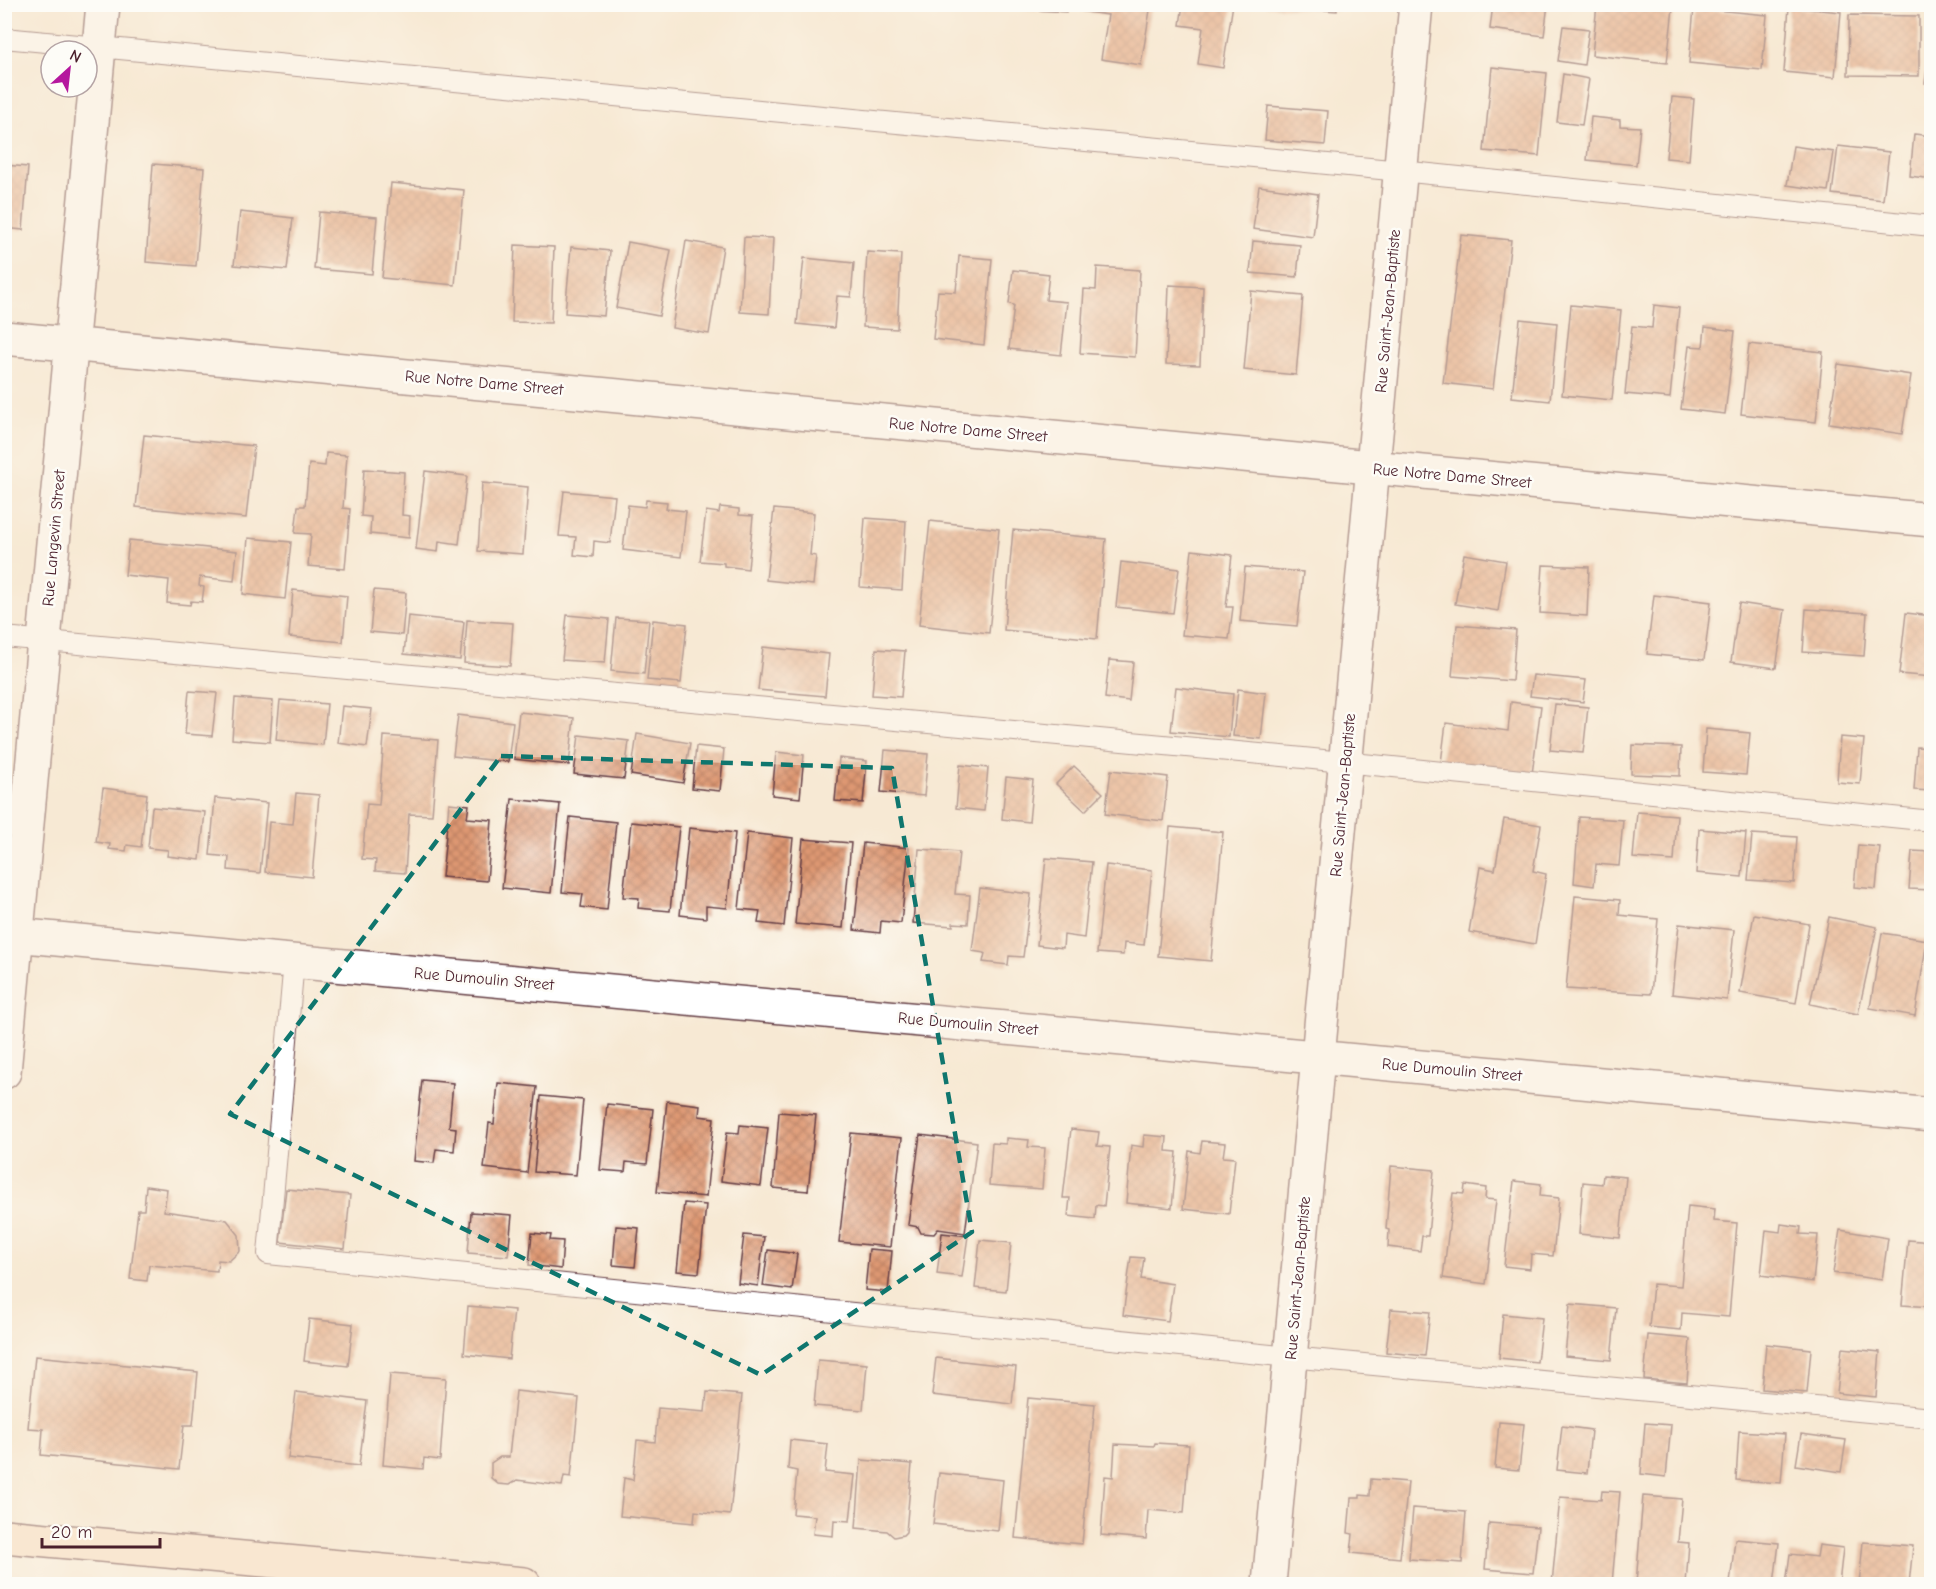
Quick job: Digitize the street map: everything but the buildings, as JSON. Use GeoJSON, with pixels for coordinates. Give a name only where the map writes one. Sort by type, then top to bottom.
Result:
{"type":"FeatureCollection","features":[{"type":"Feature","properties":{"kind":"main road"},"geometry":{"type":"LineString","coordinates":[[4,1536],[524,1584]]}},
{"type":"Feature","properties":{"kind":"street","name":"Rue Langevin Street"},"geometry":{"type":"LineString","coordinates":[[99,47],[103,4]]}},
{"type":"Feature","properties":{"kind":"street","name":"Rue Saint-Jean-Baptiste"},"geometry":{"type":"LineString","coordinates":[[1269,1584],[1416,4]]}},
{"type":"Feature","properties":{"kind":"street","name":"Rue Langevin Street"},"geometry":{"type":"LineString","coordinates":[[4,1072],[11,934],[45,640],[94,99]]}},
{"type":"Feature","properties":{"kind":"street","name":"Rue Notre Dame Street"},"geometry":{"type":"LineString","coordinates":[[4,338],[1932,520]]}},
{"type":"Feature","properties":{"kind":"street","name":"Rue Dumoulin Street"},"geometry":{"type":"LineString","coordinates":[[11,934],[1932,1115]]}},
{"type":"Feature","properties":{"kind":"lane"},"geometry":{"type":"LineString","coordinates":[[4,38],[39,41]]}},
{"type":"Feature","properties":{"kind":"lane"},"geometry":{"type":"LineString","coordinates":[[99,47],[1401,171],[1932,226]]}},
{"type":"Feature","properties":{"kind":"lane"},"geometry":{"type":"LineString","coordinates":[[4,636],[1346,762],[1932,821]]}},
{"type":"Feature","properties":{"kind":"lane"},"geometry":{"type":"LineString","coordinates":[[294,961],[268,1254],[1290,1357],[1932,1418]]}},
{"type":"Feature","properties":{"kind":"highlighted area"},"geometry":{"type":"Polygon","coordinates":[[[501,756],[892,768],[972,1232],[761,1375],[230,1114],[501,756]]]}}]}
